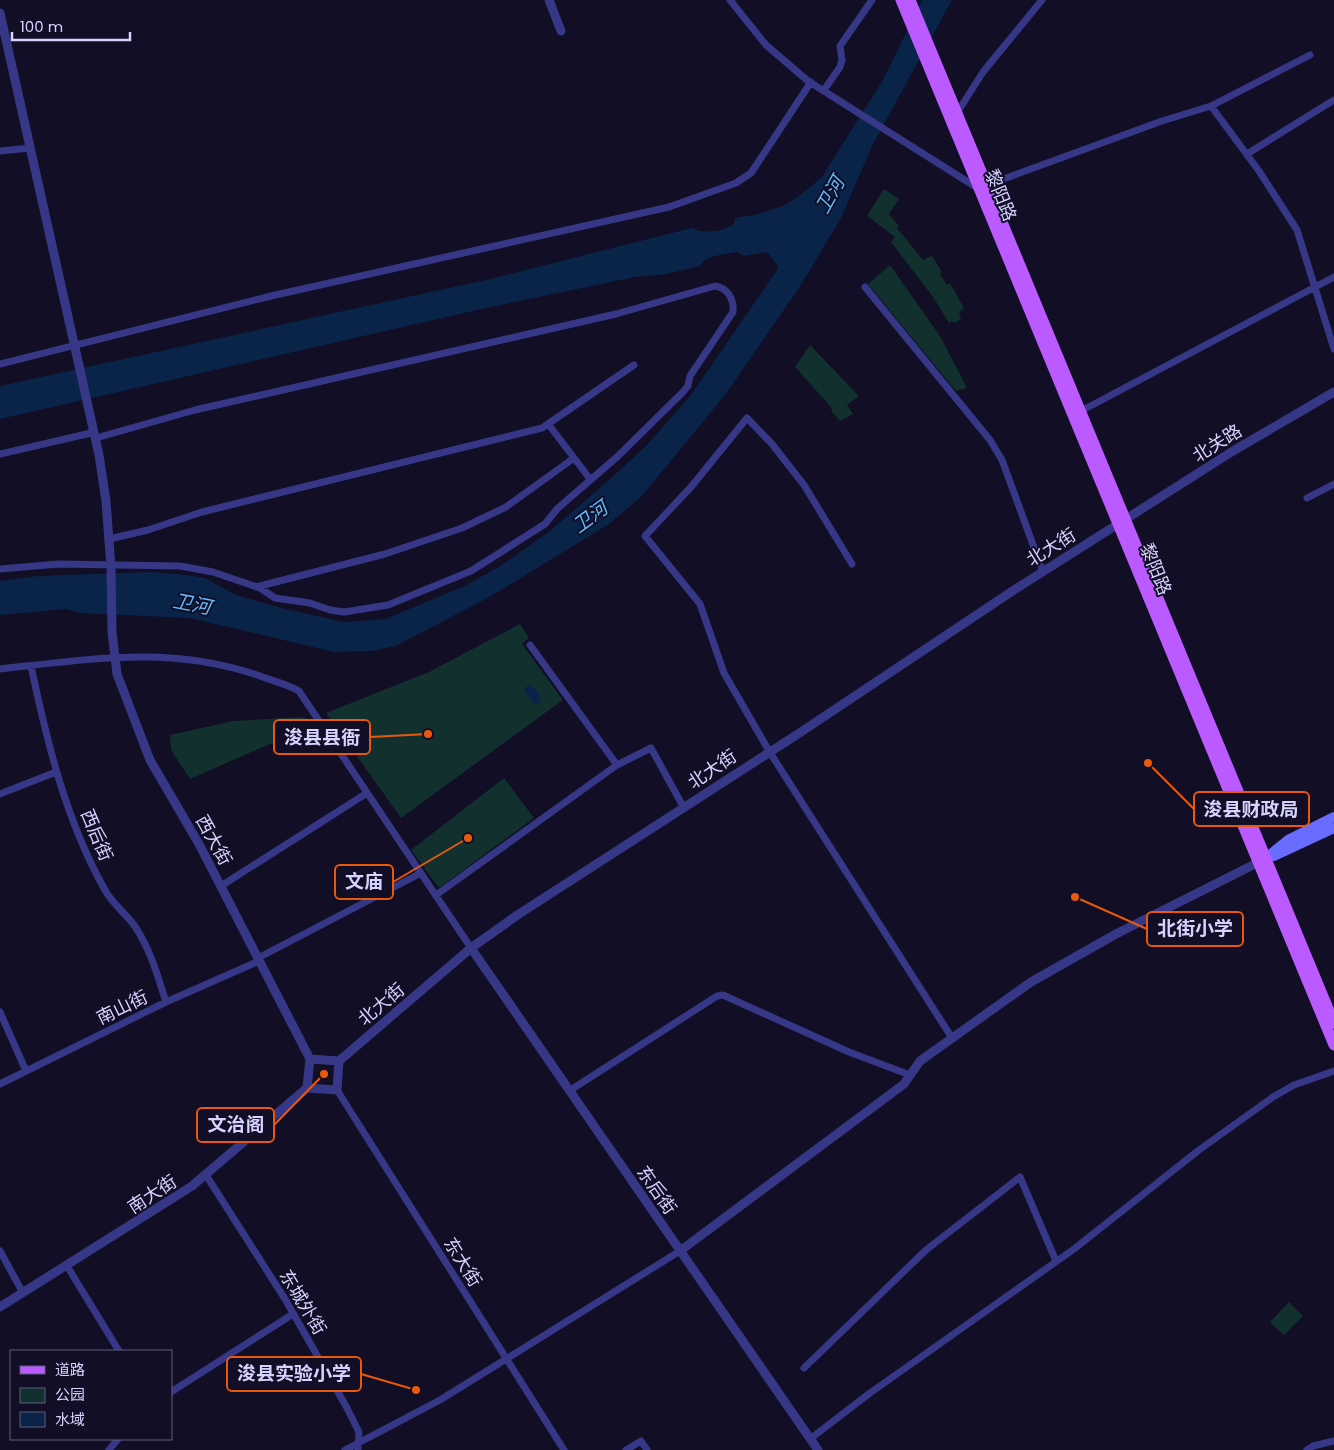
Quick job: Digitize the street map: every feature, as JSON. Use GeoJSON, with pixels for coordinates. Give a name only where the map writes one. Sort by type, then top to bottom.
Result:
{"type":"FeatureCollection","features":[{"type":"Feature","properties":{"kind":"main road"},"geometry":{"type":"LineString","coordinates":[[901,0],[952,107]]}},
{"type":"Feature","properties":{"kind":"main road"},"geometry":{"type":"LineString","coordinates":[[910,0],[952,107]]}},
{"type":"Feature","properties":{"kind":"main road","name":"黎阳路"},"geometry":{"type":"LineString","coordinates":[[952,107],[983,187],[1262,860],[1334,1045]]}},
{"type":"Feature","properties":{"kind":"main road","name":"黎阳路"},"geometry":{"type":"LineString","coordinates":[[983,187],[1081,411],[1122,522]]}},
{"type":"Feature","properties":{"kind":"main road"},"geometry":{"type":"LineString","coordinates":[[1262,860],[1288,840],[1334,816]]}},
{"type":"Feature","properties":{"kind":"main road"},"geometry":{"type":"LineString","coordinates":[[1262,860],[1293,849],[1334,828]]}},
{"type":"Feature","properties":{"kind":"main road","name":"黎阳路"},"geometry":{"type":"LineString","coordinates":[[1262,860],[1334,1023]]}},
{"type":"Feature","properties":{"kind":"street"},"geometry":{"type":"LineString","coordinates":[[549,0],[561,31]]}},
{"type":"Feature","properties":{"kind":"street"},"geometry":{"type":"LineString","coordinates":[[730,0],[766,44],[811,82],[983,187],[1117,137],[1211,106],[1310,55]]}},
{"type":"Feature","properties":{"kind":"street"},"geometry":{"type":"LineString","coordinates":[[824,90],[840,67],[842,60],[840,46],[872,0]]}},
{"type":"Feature","properties":{"kind":"street"},"geometry":{"type":"LineString","coordinates":[[952,107],[1042,0]]}},
{"type":"Feature","properties":{"kind":"street","name":"西大街"},"geometry":{"type":"LineString","coordinates":[[0,13],[92,421],[93,436],[106,501],[111,566],[113,657],[116,674],[150,760],[199,844],[310,1059]]}},
{"type":"Feature","properties":{"kind":"street"},"geometry":{"type":"LineString","coordinates":[[0,364],[76,350],[271,296],[670,208],[736,183],[751,173],[811,82]]}},
{"type":"Feature","properties":{"kind":"street"},"geometry":{"type":"LineString","coordinates":[[1246,154],[1334,100]]}},
{"type":"Feature","properties":{"kind":"street"},"geometry":{"type":"LineString","coordinates":[[1211,106],[1297,230],[1334,349]]}},
{"type":"Feature","properties":{"kind":"street"},"geometry":{"type":"LineString","coordinates":[[0,151],[30,148]]}},
{"type":"Feature","properties":{"kind":"street"},"geometry":{"type":"LineString","coordinates":[[1081,411],[1334,277]]}},
{"type":"Feature","properties":{"kind":"street"},"geometry":{"type":"LineString","coordinates":[[0,454],[93,436],[195,410],[616,314],[716,286],[721,287],[730,294],[734,304],[733,312],[690,376],[688,386],[618,457],[557,509],[545,524],[471,571],[388,605],[344,612],[330,610],[310,602],[275,598],[256,587],[212,572],[180,566],[58,564],[0,569]]}},
{"type":"Feature","properties":{"kind":"street"},"geometry":{"type":"LineString","coordinates":[[865,288],[990,440],[1002,460],[1044,572]]}},
{"type":"Feature","properties":{"kind":"street"},"geometry":{"type":"LineString","coordinates":[[109,539],[148,530],[202,512],[455,451],[549,425],[634,365]]}},
{"type":"Feature","properties":{"kind":"street","name":"北关路"},"geometry":{"type":"LineString","coordinates":[[1122,522],[1233,452],[1334,392]]}},
{"type":"Feature","properties":{"kind":"street"},"geometry":{"type":"LineString","coordinates":[[852,564],[804,484],[772,444],[747,418],[691,487],[645,536],[700,604],[724,674],[769,751],[952,1038]]}},
{"type":"Feature","properties":{"kind":"street"},"geometry":{"type":"LineString","coordinates":[[549,425],[590,479]]}},
{"type":"Feature","properties":{"kind":"street"},"geometry":{"type":"LineString","coordinates":[[256,587],[384,554],[462,528],[506,506],[574,458]]}},
{"type":"Feature","properties":{"kind":"street"},"geometry":{"type":"LineString","coordinates":[[1307,498],[1334,484]]}},
{"type":"Feature","properties":{"kind":"street","name":"北大街"},"geometry":{"type":"LineString","coordinates":[[339,1061],[471,948],[518,914],[1122,522]]}},
{"type":"Feature","properties":{"kind":"street"},"geometry":{"type":"LineString","coordinates":[[530,644],[617,765]]}},
{"type":"Feature","properties":{"kind":"street"},"geometry":{"type":"LineString","coordinates":[[0,669],[113,657],[155,657],[208,661],[299,691],[471,948]]}},
{"type":"Feature","properties":{"kind":"street","name":"西后街"},"geometry":{"type":"LineString","coordinates":[[31,666],[44,730],[56,772],[81,838],[104,890],[135,928],[145,945],[166,1002]]}},
{"type":"Feature","properties":{"kind":"street"},"geometry":{"type":"LineString","coordinates":[[436,895],[617,765],[651,748],[684,808]]}},
{"type":"Feature","properties":{"kind":"street"},"geometry":{"type":"LineString","coordinates":[[0,794],[56,772]]}},
{"type":"Feature","properties":{"kind":"street"},"geometry":{"type":"LineString","coordinates":[[221,886],[367,793]]}},
{"type":"Feature","properties":{"kind":"street"},"geometry":{"type":"LineString","coordinates":[[345,1450],[359,1447],[440,1400],[680,1252],[904,1084],[920,1061],[997,1004],[1049,971],[1262,860]]}},
{"type":"Feature","properties":{"kind":"street","name":"南山街"},"geometry":{"type":"LineString","coordinates":[[0,1084],[258,959],[421,873]]}},
{"type":"Feature","properties":{"kind":"street","name":"东后街"},"geometry":{"type":"LineString","coordinates":[[471,948],[818,1450]]}},
{"type":"Feature","properties":{"kind":"street"},"geometry":{"type":"LineString","coordinates":[[569,1091],[717,996],[723,995],[848,1052],[910,1075]]}},
{"type":"Feature","properties":{"kind":"street"},"geometry":{"type":"LineString","coordinates":[[0,1012],[26,1071]]}},
{"type":"Feature","properties":{"kind":"street"},"geometry":{"type":"LineString","coordinates":[[310,1059],[339,1061],[337,1090],[307,1088],[310,1059]]}},
{"type":"Feature","properties":{"kind":"street"},"geometry":{"type":"LineString","coordinates":[[810,1439],[870,1392],[1056,1261],[1199,1150],[1273,1097],[1294,1084],[1334,1071]]}},
{"type":"Feature","properties":{"kind":"street","name":"南大街"},"geometry":{"type":"LineString","coordinates":[[0,1307],[159,1209],[206,1175],[307,1088]]}},
{"type":"Feature","properties":{"kind":"street","name":"东大街"},"geometry":{"type":"LineString","coordinates":[[337,1090],[564,1450]]}},
{"type":"Feature","properties":{"kind":"street","name":"东城外街"},"geometry":{"type":"LineString","coordinates":[[206,1175],[293,1314],[355,1423],[359,1432],[359,1447]]}},
{"type":"Feature","properties":{"kind":"street"},"geometry":{"type":"LineString","coordinates":[[804,1368],[926,1250],[1020,1177],[1056,1261]]}},
{"type":"Feature","properties":{"kind":"street"},"geometry":{"type":"LineString","coordinates":[[0,1251],[23,1293]]}},
{"type":"Feature","properties":{"kind":"street"},"geometry":{"type":"LineString","coordinates":[[67,1266],[118,1350]]}},
{"type":"Feature","properties":{"kind":"street"},"geometry":{"type":"LineString","coordinates":[[172,1391],[293,1314]]}},
{"type":"Feature","properties":{"kind":"street"},"geometry":{"type":"LineString","coordinates":[[109,1450],[117,1440]]}},
{"type":"Feature","properties":{"kind":"street"},"geometry":{"type":"LineString","coordinates":[[626,1450],[641,1440],[647,1450]]}},
{"type":"Feature","properties":{"kind":"street"},"geometry":{"type":"LineString","coordinates":[[1307,1450],[1313,1446],[1334,1441]]}},
{"type":"Feature","properties":{"kind":"green space"},"geometry":{"type":"Polygon","coordinates":[[[884,189],[899,199],[889,214],[899,226],[897,228],[923,260],[932,256],[942,272],[940,274],[947,285],[950,283],[964,308],[959,312],[961,319],[954,323],[952,321],[949,323],[933,297],[891,242],[895,237],[867,216],[884,189]]]}},
{"type":"Feature","properties":{"kind":"green space"},"geometry":{"type":"Polygon","coordinates":[[[890,265],[940,336],[967,388],[956,391],[868,284],[890,265]]]}},
{"type":"Feature","properties":{"kind":"green space"},"geometry":{"type":"Polygon","coordinates":[[[810,345],[859,396],[847,405],[853,414],[840,421],[832,412],[831,407],[795,367],[810,345]]]}},
{"type":"Feature","properties":{"kind":"green space"},"geometry":{"type":"Polygon","coordinates":[[[520,624],[529,638],[522,644],[563,700],[401,818],[326,713],[429,672],[520,624]]]}},
{"type":"Feature","properties":{"kind":"green space"},"geometry":{"type":"Polygon","coordinates":[[[301,717],[310,719],[313,725],[190,779],[171,750],[170,735],[233,721],[301,717]]]}},
{"type":"Feature","properties":{"kind":"green space"},"geometry":{"type":"Polygon","coordinates":[[[504,778],[534,818],[439,888],[411,850],[504,778]]]}},
{"type":"Feature","properties":{"kind":"green space"},"geometry":{"type":"Polygon","coordinates":[[[1289,1302],[1303,1316],[1284,1335],[1270,1322],[1289,1302]]]}},
{"type":"Feature","properties":{"kind":"water","name":"卫河"},"geometry":{"type":"Polygon","coordinates":[[[922,0],[952,0],[873,144],[841,218],[801,285],[725,395],[641,497],[609,524],[491,596],[396,646],[371,651],[334,652],[190,618],[80,613],[67,609],[0,615],[0,581],[38,576],[151,572],[205,578],[236,595],[285,609],[344,622],[385,619],[465,586],[502,565],[550,531],[609,480],[647,445],[691,395],[777,270],[778,266],[767,252],[744,256],[737,252],[715,256],[705,260],[700,266],[667,274],[635,277],[495,306],[0,419],[0,386],[486,280],[692,228],[702,231],[718,230],[734,224],[735,218],[758,214],[783,206],[798,197],[822,177],[883,80],[922,0]]]}},
{"type":"Feature","properties":{"kind":"water"},"geometry":{"type":"Polygon","coordinates":[[[528,685],[538,691],[541,699],[539,703],[534,704],[524,690],[528,685]]]}},
{"type":"Feature","properties":{"kind":"place","name":"浚县县衙"},"geometry":{"type":"Point","coordinates":[428,734]}},
{"type":"Feature","properties":{"kind":"place","name":"浚县财政局"},"geometry":{"type":"Point","coordinates":[1148,763]}},
{"type":"Feature","properties":{"kind":"place","name":"文庙"},"geometry":{"type":"Point","coordinates":[468,838]}},
{"type":"Feature","properties":{"kind":"place","name":"北街小学"},"geometry":{"type":"Point","coordinates":[1075,897]}},
{"type":"Feature","properties":{"kind":"place","name":"文治阁"},"geometry":{"type":"Point","coordinates":[324,1074]}},
{"type":"Feature","properties":{"kind":"place","name":"浚县实验小学"},"geometry":{"type":"Point","coordinates":[416,1390]}}]}
